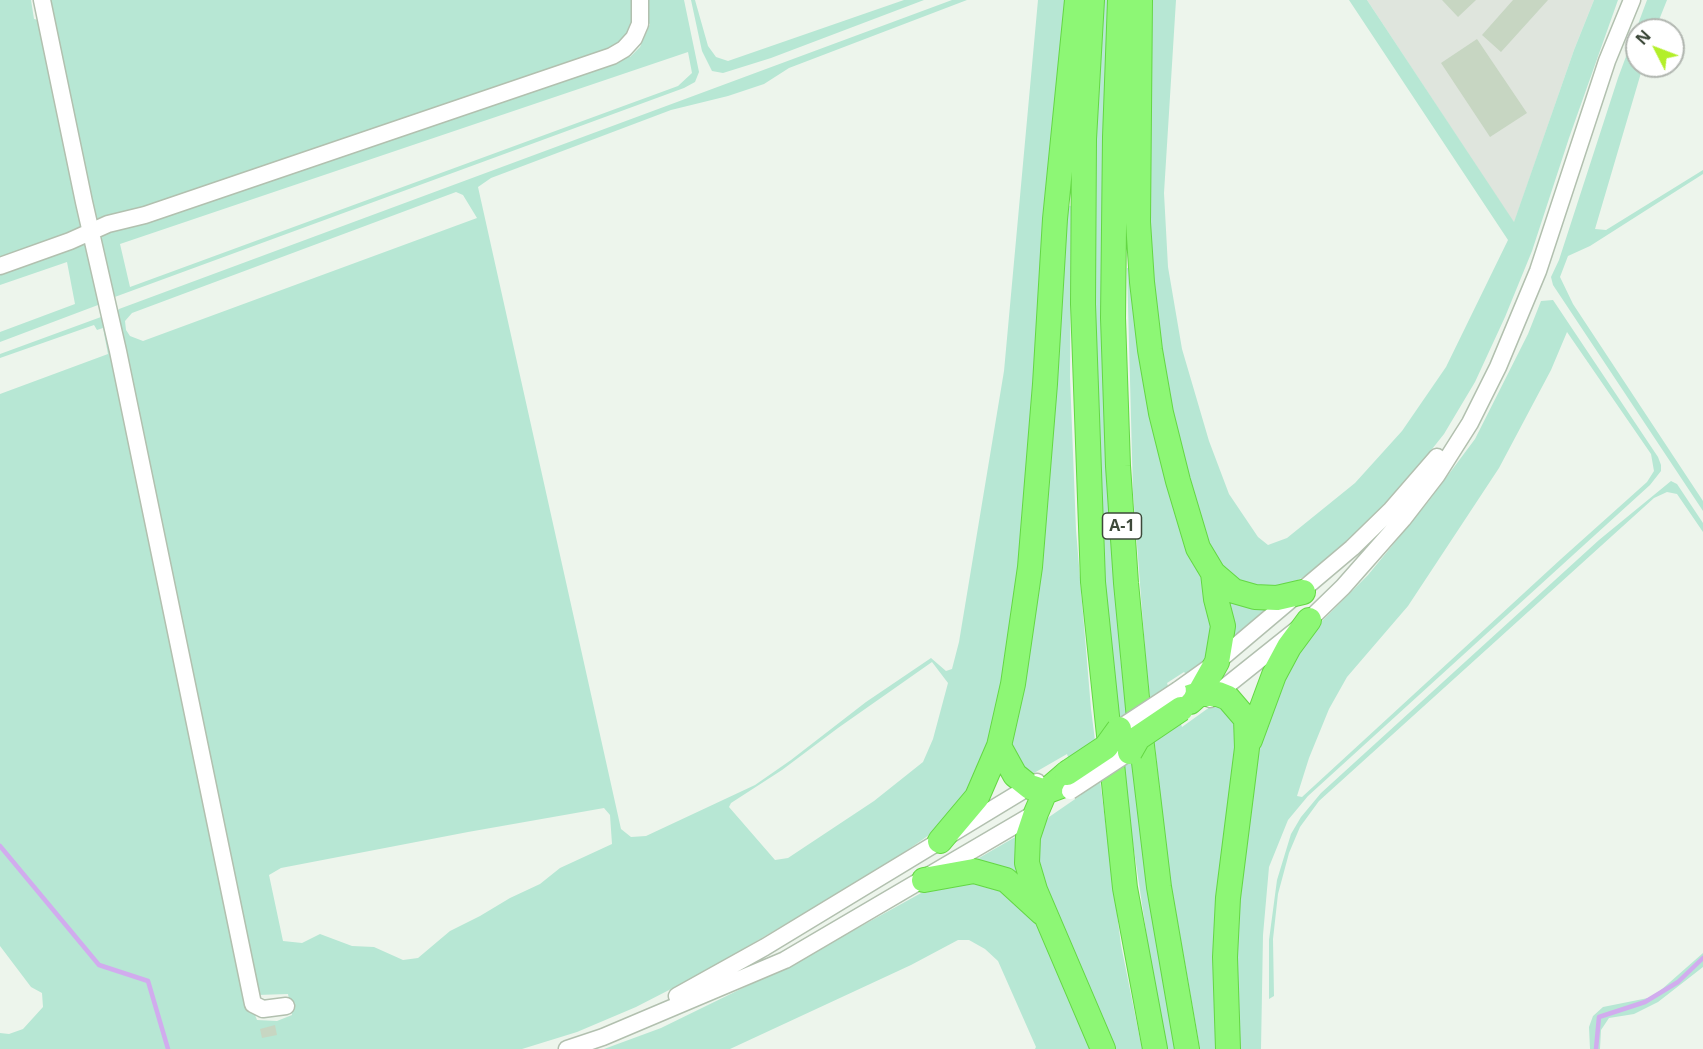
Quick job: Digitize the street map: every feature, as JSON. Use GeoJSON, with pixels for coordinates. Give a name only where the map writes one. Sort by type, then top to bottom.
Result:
{"type":"FeatureCollection","features":[{"type":"Feature","properties":{"kind":"highway"},"geometry":{"type":"LineString","coordinates":[[940,842],[977,797],[999,746],[1013,684],[1030,567],[1056,207],[1077,0]]}},
{"type":"Feature","properties":{"kind":"highway","name":"A-1"},"geometry":{"type":"LineString","coordinates":[[1092,0],[1084,139],[1083,304],[1093,582],[1125,888],[1155,1049]]}},
{"type":"Feature","properties":{"kind":"highway","name":"A-1"},"geometry":{"type":"LineString","coordinates":[[1120,0],[1115,137],[1113,318],[1118,466],[1140,729],[1159,887],[1187,1049]]}},
{"type":"Feature","properties":{"kind":"highway"},"geometry":{"type":"LineString","coordinates":[[1140,0],[1138,222],[1144,304],[1161,413],[1178,481],[1198,548],[1213,573],[1234,591],[1255,597],[1277,598],[1303,592]]}},
{"type":"Feature","properties":{"kind":"highway"},"geometry":{"type":"LineString","coordinates":[[999,746],[1015,775],[1055,786],[1114,755],[1128,753],[1138,738],[1190,701],[1217,662],[1223,626],[1216,599],[1213,573]]}},
{"type":"Feature","properties":{"kind":"highway"},"geometry":{"type":"LineString","coordinates":[[1247,748],[1274,675],[1289,647],[1309,620]]}},
{"type":"Feature","properties":{"kind":"highway"},"geometry":{"type":"LineString","coordinates":[[1103,1049],[1035,890],[1027,863],[1028,837],[1055,786],[1106,747],[1123,726],[1145,722],[1190,701],[1228,698],[1246,719],[1247,748],[1228,898],[1225,957],[1228,1049]]}},
{"type":"Feature","properties":{"kind":"highway"},"geometry":{"type":"LineString","coordinates":[[924,880],[974,871],[1006,880],[1048,919]]}},
{"type":"Feature","properties":{"kind":"street"},"geometry":{"type":"LineString","coordinates":[[42,0],[118,351],[253,1004],[263,1009],[286,1006]]}},
{"type":"Feature","properties":{"kind":"street"},"geometry":{"type":"LineString","coordinates":[[0,266],[70,241],[91,230],[157,212],[612,56],[624,49],[634,38],[640,24],[640,0]]}},
{"type":"Feature","properties":{"kind":"street"},"geometry":{"type":"LineString","coordinates":[[1190,701],[1309,620],[1371,556],[1437,475],[1470,423],[1538,271],[1607,61],[1632,0]]}},
{"type":"Feature","properties":{"kind":"street"},"geometry":{"type":"LineString","coordinates":[[1217,662],[1303,592],[1352,548],[1432,465],[1497,367]]}},
{"type":"Feature","properties":{"kind":"street"},"geometry":{"type":"LineString","coordinates":[[603,1037],[765,947],[940,842],[1055,786]]}},
{"type":"Feature","properties":{"kind":"street"},"geometry":{"type":"LineString","coordinates":[[567,1049],[603,1037],[785,960],[924,880],[1055,786]]}},
{"type":"Feature","properties":{"kind":"shaded area"},"geometry":{"type":"Polygon","coordinates":[[[1367,0],[1594,0],[1574,50],[1514,223],[1367,0]]]}},
{"type":"Feature","properties":{"kind":"green space"},"geometry":{"type":"Polygon","coordinates":[[[0,0],[31,0],[34,19],[43,21],[84,227],[0,262],[0,0]]]}},
{"type":"Feature","properties":{"kind":"green space"},"geometry":{"type":"Polygon","coordinates":[[[47,0],[635,0],[636,14],[621,46],[180,200],[97,221],[47,0]]]}},
{"type":"Feature","properties":{"kind":"green space"},"geometry":{"type":"Polygon","coordinates":[[[644,0],[684,0],[699,72],[695,82],[684,88],[112,298],[97,234],[624,54],[630,57],[640,47],[650,24],[643,21],[644,0]],[[688,52],[120,244],[130,287],[678,86],[692,73],[688,52]]]}},
{"type":"Feature","properties":{"kind":"green space"},"geometry":{"type":"Polygon","coordinates":[[[691,0],[695,0],[708,46],[716,57],[728,61],[904,0],[924,0],[771,58],[723,73],[712,71],[702,51],[691,0]]]}},
{"type":"Feature","properties":{"kind":"green space"},"geometry":{"type":"Polygon","coordinates":[[[952,0],[967,0],[789,68],[764,84],[728,96],[671,110],[491,178],[478,187],[621,829],[631,837],[646,836],[755,785],[866,702],[931,658],[946,671],[952,669],[959,642],[1004,371],[1038,0],[1068,0],[1018,582],[1001,702],[972,789],[932,833],[886,865],[704,972],[636,1007],[577,1032],[522,1049],[0,1049],[0,1033],[9,1034],[23,1029],[43,1007],[42,993],[31,987],[0,946],[0,394],[108,354],[103,328],[97,330],[94,325],[0,358],[0,354],[101,317],[106,320],[251,1005],[257,1020],[277,1021],[292,1015],[288,994],[257,995],[115,315],[119,309],[952,0]],[[456,192],[132,313],[125,321],[126,330],[130,336],[143,341],[477,218],[463,195],[456,192]],[[932,662],[782,770],[731,803],[729,807],[775,860],[788,858],[874,801],[923,762],[933,739],[948,683],[932,662]],[[604,808],[281,868],[269,875],[283,941],[302,943],[320,934],[352,946],[374,947],[403,960],[418,958],[450,931],[540,884],[560,868],[612,844],[610,815],[604,808]]]}},
{"type":"Feature","properties":{"kind":"green space"},"geometry":{"type":"Polygon","coordinates":[[[1102,0],[1112,0],[1113,549],[1121,664],[1139,816],[1176,1049],[1166,1049],[1152,971],[1129,817],[1111,665],[1103,550],[1094,313],[1094,186],[1102,0]]]}},
{"type":"Feature","properties":{"kind":"green space"},"geometry":{"type":"Polygon","coordinates":[[[1150,0],[1176,0],[1164,193],[1168,267],[1182,349],[1209,441],[1229,494],[1258,537],[1268,545],[1287,538],[1355,483],[1402,431],[1446,367],[1508,240],[1349,0],[1367,0],[1514,222],[1574,50],[1594,0],[1618,0],[1532,251],[1475,382],[1444,434],[1413,473],[1370,520],[1321,567],[1289,585],[1269,589],[1234,581],[1210,550],[1186,476],[1165,376],[1153,290],[1147,200],[1150,0]]]}},
{"type":"Feature","properties":{"kind":"green space"},"geometry":{"type":"Polygon","coordinates":[[[1647,0],[1667,0],[1660,18],[1640,18],[1647,0]]]}},
{"type":"Feature","properties":{"kind":"green space"},"geometry":{"type":"Polygon","coordinates":[[[1625,59],[1625,78],[1639,78],[1595,229],[1606,230],[1703,170],[1703,174],[1590,246],[1568,256],[1560,277],[1573,304],[1703,501],[1703,511],[1553,285],[1551,277],[1559,260],[1625,59]]]}},
{"type":"Feature","properties":{"kind":"green space"},"geometry":{"type":"Polygon","coordinates":[[[1065,205],[1071,206],[1070,377],[1076,530],[1091,709],[1121,945],[1142,1049],[1113,1049],[1044,888],[1038,850],[1038,830],[1049,817],[1081,795],[1067,754],[1034,773],[1026,772],[1010,747],[1065,205]]]}},
{"type":"Feature","properties":{"kind":"green space"},"geometry":{"type":"Polygon","coordinates":[[[86,241],[102,302],[0,342],[0,332],[75,304],[67,262],[0,285],[0,270],[86,241]]]}},
{"type":"Feature","properties":{"kind":"green space"},"geometry":{"type":"Polygon","coordinates":[[[1127,268],[1132,268],[1213,619],[1205,661],[1187,675],[1184,672],[1167,683],[1182,727],[1214,704],[1223,707],[1234,720],[1241,737],[1219,1049],[1200,1049],[1168,867],[1146,662],[1133,493],[1127,268]]]}},
{"type":"Feature","properties":{"kind":"green space"},"geometry":{"type":"Polygon","coordinates":[[[1553,300],[1658,457],[1661,471],[1650,485],[1308,796],[1288,820],[1269,867],[1263,935],[1261,1049],[1238,1049],[1236,1025],[1238,932],[1243,822],[1265,727],[1288,671],[1318,625],[1368,575],[1428,502],[1475,439],[1528,334],[1541,301],[1553,300]],[[1567,332],[1551,370],[1499,468],[1408,606],[1347,677],[1329,709],[1309,758],[1297,796],[1302,797],[1647,482],[1654,471],[1651,454],[1567,332]]]}},
{"type":"Feature","properties":{"kind":"green space"},"geometry":{"type":"Polygon","coordinates":[[[1671,481],[1677,484],[1703,523],[1703,532],[1677,494],[1667,492],[1654,498],[1319,801],[1300,827],[1289,853],[1278,894],[1273,939],[1274,996],[1269,999],[1269,940],[1277,880],[1291,834],[1301,817],[1321,793],[1599,540],[1671,481]]]}},
{"type":"Feature","properties":{"kind":"green space"},"geometry":{"type":"Polygon","coordinates":[[[1226,597],[1270,608],[1231,639],[1226,597]]]}},
{"type":"Feature","properties":{"kind":"green space"},"geometry":{"type":"Polygon","coordinates":[[[1017,836],[1021,878],[972,862],[1017,836]]]}},
{"type":"Feature","properties":{"kind":"green space"},"geometry":{"type":"Polygon","coordinates":[[[971,881],[1001,888],[1041,927],[1095,1049],[1035,1049],[998,961],[985,949],[969,940],[958,940],[911,965],[730,1049],[604,1049],[661,1028],[800,960],[941,882],[971,881]]]}},
{"type":"Feature","properties":{"kind":"green space"},"geometry":{"type":"Polygon","coordinates":[[[1703,953],[1703,967],[1658,1002],[1634,1014],[1609,1018],[1601,1030],[1600,1049],[1590,1049],[1589,1027],[1593,1016],[1603,1007],[1653,997],[1703,953]]]}},
{"type":"Feature","properties":{"kind":"building"},"geometry":{"type":"Polygon","coordinates":[[[1442,0],[1476,0],[1458,17],[1442,0]]]}},
{"type":"Feature","properties":{"kind":"building"},"geometry":{"type":"Polygon","coordinates":[[[1513,0],[1548,0],[1501,52],[1482,35],[1513,0]]]}},
{"type":"Feature","properties":{"kind":"building"},"geometry":{"type":"Polygon","coordinates":[[[1477,39],[1527,113],[1490,137],[1441,63],[1477,39]]]}},
{"type":"Feature","properties":{"kind":"building"},"geometry":{"type":"Polygon","coordinates":[[[275,1025],[277,1035],[262,1038],[260,1029],[275,1025]]]}},
{"type":"Feature","properties":{"kind":"waterway"},"geometry":{"type":"LineString","coordinates":[[0,846],[99,965],[148,981],[168,1049]]}},
{"type":"Feature","properties":{"kind":"waterway"},"geometry":{"type":"LineString","coordinates":[[1596,1049],[1599,1017],[1645,1002],[1678,982],[1703,958]]}}]}
